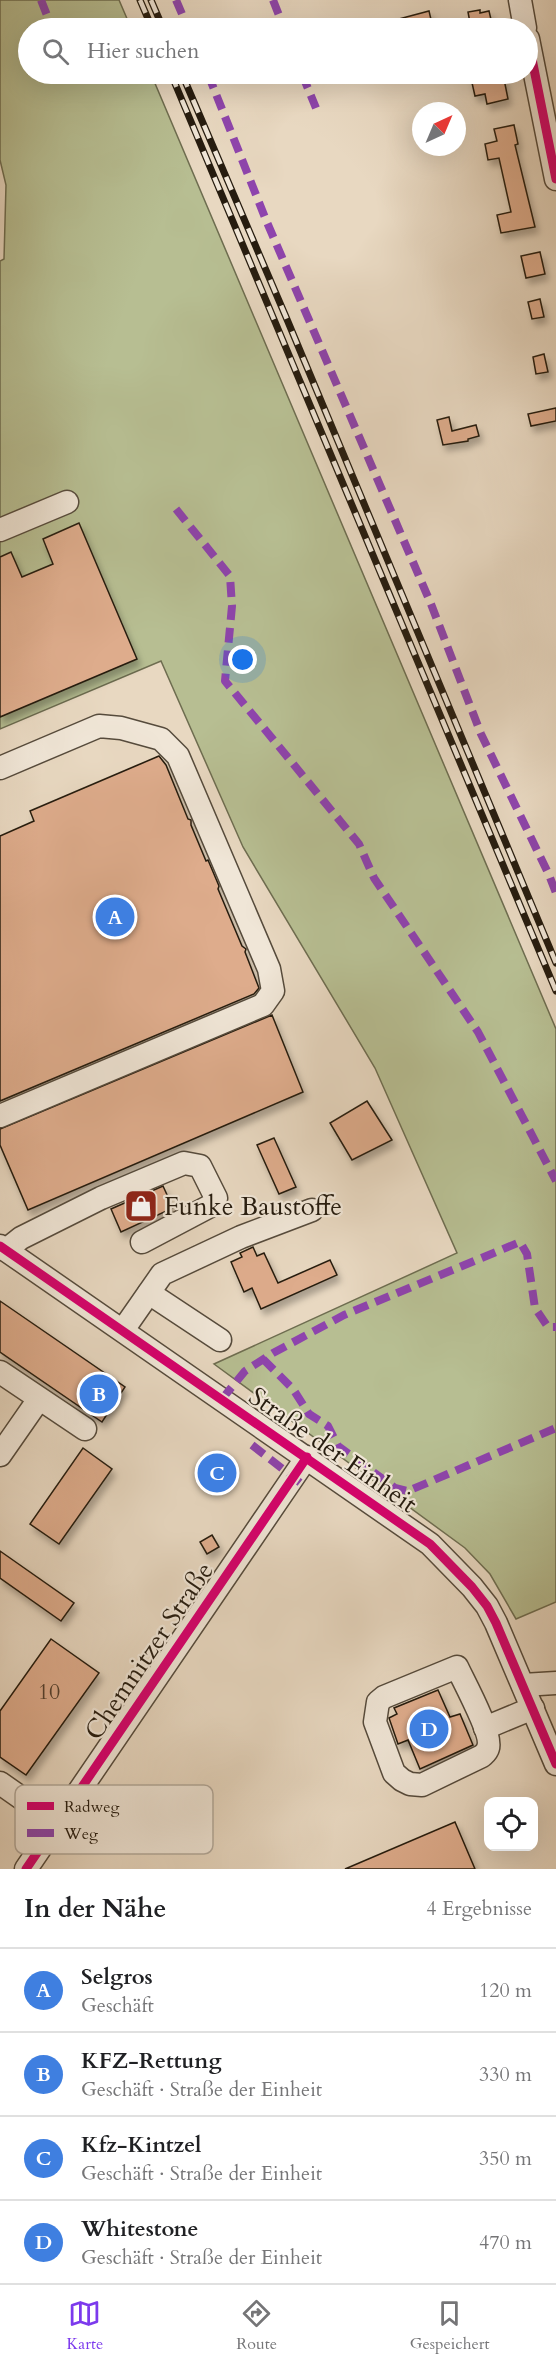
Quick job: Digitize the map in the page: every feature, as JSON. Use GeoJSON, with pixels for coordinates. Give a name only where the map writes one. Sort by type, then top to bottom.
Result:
{"type":"FeatureCollection","features":[{"type":"Feature","properties":{"kind":"street"},"geometry":{"type":"LineString","coordinates":[[520,0],[523,18]]}},
{"type":"Feature","properties":{"kind":"street"},"geometry":{"type":"LineString","coordinates":[[537,84],[556,178]]}},
{"type":"Feature","properties":{"kind":"street"},"geometry":{"type":"LineString","coordinates":[[0,530],[67,502]]}},
{"type":"Feature","properties":{"kind":"street"},"geometry":{"type":"LineString","coordinates":[[0,768],[99,726],[121,728],[161,739],[178,756],[269,969],[273,991],[263,1005],[0,1116]]}},
{"type":"Feature","properties":{"kind":"street"},"geometry":{"type":"LineString","coordinates":[[3,1248],[101,1198],[184,1163],[200,1166],[216,1198],[214,1204],[142,1242]]}},
{"type":"Feature","properties":{"kind":"street"},"geometry":{"type":"LineString","coordinates":[[123,1330],[162,1274],[241,1237],[312,1210]]}},
{"type":"Feature","properties":{"kind":"street","name":"Straße der Einheit"},"geometry":{"type":"LineString","coordinates":[[3,1248],[307,1457],[430,1544],[451,1563],[487,1606],[506,1643],[556,1764]]}},
{"type":"Feature","properties":{"kind":"street"},"geometry":{"type":"LineString","coordinates":[[150,1293],[220,1340]]}},
{"type":"Feature","properties":{"kind":"street"},"geometry":{"type":"LineString","coordinates":[[0,1372],[85,1429]]}},
{"type":"Feature","properties":{"kind":"street"},"geometry":{"type":"LineString","coordinates":[[0,1455],[39,1399]]}},
{"type":"Feature","properties":{"kind":"street","name":"Chemnitzer Straße"},"geometry":{"type":"LineString","coordinates":[[83,1785],[307,1457]]}},
{"type":"Feature","properties":{"kind":"street"},"geometry":{"type":"LineString","coordinates":[[457,1667],[485,1728],[489,1740],[488,1748],[482,1756],[422,1785],[410,1784],[394,1773],[375,1722],[375,1714],[378,1702],[384,1697],[457,1667]]}},
{"type":"Feature","properties":{"kind":"street"},"geometry":{"type":"LineString","coordinates":[[523,1685],[556,1683]]}},
{"type":"Feature","properties":{"kind":"street"},"geometry":{"type":"LineString","coordinates":[[485,1728],[533,1708]]}},
{"type":"Feature","properties":{"kind":"street"},"geometry":{"type":"LineString","coordinates":[[0,1783],[15,1794]]}},
{"type":"Feature","properties":{"kind":"street","name":"Chemnitzer Straße"},"geometry":{"type":"LineString","coordinates":[[26,1869],[36,1854]]}},
{"type":"Feature","properties":{"kind":"green space"},"geometry":{"type":"Polygon","coordinates":[[[0,0],[119,0],[127,18],[18,18],[18,84],[155,84],[556,1029],[556,1602],[516,1619],[490,1574],[465,1548],[214,1364],[457,1253],[375,1068],[243,847],[161,661],[0,729],[0,261],[4,259],[6,185],[0,160],[0,0]]]}},
{"type":"Feature","properties":{"kind":"building"},"geometry":{"type":"Polygon","coordinates":[[[429,11],[431,18],[403,18],[429,11]]]}},
{"type":"Feature","properties":{"kind":"building"},"geometry":{"type":"Polygon","coordinates":[[[489,11],[491,18],[469,18],[468,12],[489,11]]]}},
{"type":"Feature","properties":{"kind":"building"},"geometry":{"type":"Polygon","coordinates":[[[472,84],[505,84],[508,99],[487,104],[485,94],[475,96],[472,84]]]}},
{"type":"Feature","properties":{"kind":"building"},"geometry":{"type":"Polygon","coordinates":[[[514,125],[518,144],[515,145],[535,227],[501,233],[497,215],[511,212],[499,158],[488,160],[485,144],[497,141],[494,129],[514,125]]]}},
{"type":"Feature","properties":{"kind":"building"},"geometry":{"type":"Polygon","coordinates":[[[540,252],[545,274],[526,278],[521,256],[540,252]]]}},
{"type":"Feature","properties":{"kind":"building"},"geometry":{"type":"Polygon","coordinates":[[[540,299],[544,317],[532,319],[528,302],[540,299]]]}},
{"type":"Feature","properties":{"kind":"building"},"geometry":{"type":"Polygon","coordinates":[[[544,354],[548,372],[536,374],[533,357],[544,354]]]}},
{"type":"Feature","properties":{"kind":"building"},"geometry":{"type":"Polygon","coordinates":[[[556,408],[556,421],[531,426],[528,414],[556,408]]]}},
{"type":"Feature","properties":{"kind":"building"},"geometry":{"type":"Polygon","coordinates":[[[449,417],[452,431],[476,425],[479,436],[468,439],[468,441],[443,445],[437,420],[449,417]]]}},
{"type":"Feature","properties":{"kind":"building"},"geometry":{"type":"Polygon","coordinates":[[[79,523],[137,659],[0,717],[0,557],[11,552],[22,577],[53,564],[43,539],[79,523]]]}},
{"type":"Feature","properties":{"kind":"building"},"geometry":{"type":"Polygon","coordinates":[[[159,756],[166,765],[188,819],[191,820],[191,825],[219,886],[218,889],[242,946],[246,949],[245,952],[259,988],[254,994],[0,1101],[0,836],[34,821],[30,811],[159,756]]]}},
{"type":"Feature","properties":{"kind":"building"},"geometry":{"type":"Polygon","coordinates":[[[272,1015],[303,1092],[28,1210],[0,1145],[0,1129],[272,1015]]]}},
{"type":"Feature","properties":{"kind":"building"},"geometry":{"type":"Polygon","coordinates":[[[367,1101],[392,1140],[352,1160],[330,1123],[367,1101]]]}},
{"type":"Feature","properties":{"kind":"building"},"geometry":{"type":"Polygon","coordinates":[[[274,1138],[296,1187],[279,1194],[257,1145],[274,1138]]]}},
{"type":"Feature","properties":{"kind":"building","name":"Funke Baustoffe"},"geometry":{"type":"Polygon","coordinates":[[[163,1186],[173,1208],[121,1232],[111,1209],[163,1186]]]}},
{"type":"Feature","properties":{"kind":"building"},"geometry":{"type":"Polygon","coordinates":[[[253,1247],[257,1256],[264,1253],[278,1283],[330,1260],[337,1275],[261,1309],[252,1288],[244,1292],[231,1262],[242,1257],[240,1253],[253,1247]]]}},
{"type":"Feature","properties":{"kind":"building"},"geometry":{"type":"Polygon","coordinates":[[[0,1301],[125,1387],[102,1422],[0,1352],[0,1301]]]}},
{"type":"Feature","properties":{"kind":"building"},"geometry":{"type":"Polygon","coordinates":[[[83,1448],[112,1469],[59,1544],[30,1524],[83,1448]]]}},
{"type":"Feature","properties":{"kind":"building"},"geometry":{"type":"Polygon","coordinates":[[[212,1535],[219,1547],[207,1554],[200,1542],[212,1535]]]}},
{"type":"Feature","properties":{"kind":"building"},"geometry":{"type":"Polygon","coordinates":[[[0,1551],[74,1603],[61,1621],[0,1578],[0,1551]]]}},
{"type":"Feature","properties":{"kind":"building"},"geometry":{"type":"Polygon","coordinates":[[[51,1639],[99,1673],[26,1775],[0,1757],[0,1711],[51,1639]]]}},
{"type":"Feature","properties":{"kind":"building"},"geometry":{"type":"Polygon","coordinates":[[[438,1690],[450,1717],[460,1714],[473,1745],[420,1769],[408,1740],[398,1744],[389,1718],[397,1714],[394,1708],[438,1690]]]}},
{"type":"Feature","properties":{"kind":"building"},"geometry":{"type":"Polygon","coordinates":[[[455,1822],[475,1869],[345,1869],[455,1822]]]}},
{"type":"Feature","properties":{"kind":"railway"},"geometry":{"type":"LineString","coordinates":[[140,0],[148,18]]}},
{"type":"Feature","properties":{"kind":"railway"},"geometry":{"type":"LineString","coordinates":[[151,0],[159,18]]}},
{"type":"Feature","properties":{"kind":"railway"},"geometry":{"type":"LineString","coordinates":[[175,84],[556,991]]}},
{"type":"Feature","properties":{"kind":"railway"},"geometry":{"type":"LineString","coordinates":[[186,84],[556,963]]}},
{"type":"Feature","properties":{"kind":"marked path"},"geometry":{"type":"LineString","coordinates":[[41,0],[48,18]]}},
{"type":"Feature","properties":{"kind":"marked path"},"geometry":{"type":"LineString","coordinates":[[176,0],[184,18]]}},
{"type":"Feature","properties":{"kind":"marked path"},"geometry":{"type":"LineString","coordinates":[[273,0],[280,18]]}},
{"type":"Feature","properties":{"kind":"marked path"},"geometry":{"type":"LineString","coordinates":[[212,84],[266,220],[431,604],[481,734],[556,893]]}},
{"type":"Feature","properties":{"kind":"marked path"},"geometry":{"type":"LineString","coordinates":[[306,84],[316,108]]}},
{"type":"Feature","properties":{"kind":"marked path"},"geometry":{"type":"LineString","coordinates":[[176,509],[230,576],[232,606],[225,681],[359,844],[374,878],[478,1032],[556,1181]]}},
{"type":"Feature","properties":{"kind":"marked path"},"geometry":{"type":"LineString","coordinates":[[222,1399],[245,1371],[273,1353],[344,1315],[520,1242],[527,1254],[535,1308],[548,1327],[556,1327]]}},
{"type":"Feature","properties":{"kind":"marked path"},"geometry":{"type":"LineString","coordinates":[[263,1359],[293,1389],[309,1414],[328,1426],[338,1446],[395,1488],[408,1491],[556,1428]]}},
{"type":"Feature","properties":{"kind":"marked path"},"geometry":{"type":"LineString","coordinates":[[252,1445],[303,1485]]}},
{"type":"Feature","properties":{"kind":"cycle path"},"geometry":{"type":"LineString","coordinates":[[537,84],[556,179]]}},
{"type":"Feature","properties":{"kind":"cycle path"},"geometry":{"type":"LineString","coordinates":[[0,1246],[430,1544],[472,1587],[487,1606],[556,1764]]}},
{"type":"Feature","properties":{"kind":"cycle path"},"geometry":{"type":"LineString","coordinates":[[83,1785],[307,1457]]}},
{"type":"Feature","properties":{"kind":"cycle path"},"geometry":{"type":"LineString","coordinates":[[26,1869],[36,1854]]}},
{"type":"Feature","properties":{"kind":"place","name":"Selgros"},"geometry":{"type":"Point","coordinates":[115,917]}},
{"type":"Feature","properties":{"kind":"place","name":"Funke Baustoffe"},"geometry":{"type":"Point","coordinates":[141,1206]}},
{"type":"Feature","properties":{"kind":"place","name":"KFZ-Rettung"},"geometry":{"type":"Point","coordinates":[99,1394]}},
{"type":"Feature","properties":{"kind":"place","name":"Kfz-Kintzel"},"geometry":{"type":"Point","coordinates":[217,1473]}},
{"type":"Feature","properties":{"kind":"place","name":"Whitestone"},"geometry":{"type":"Point","coordinates":[429,1729]}}]}
